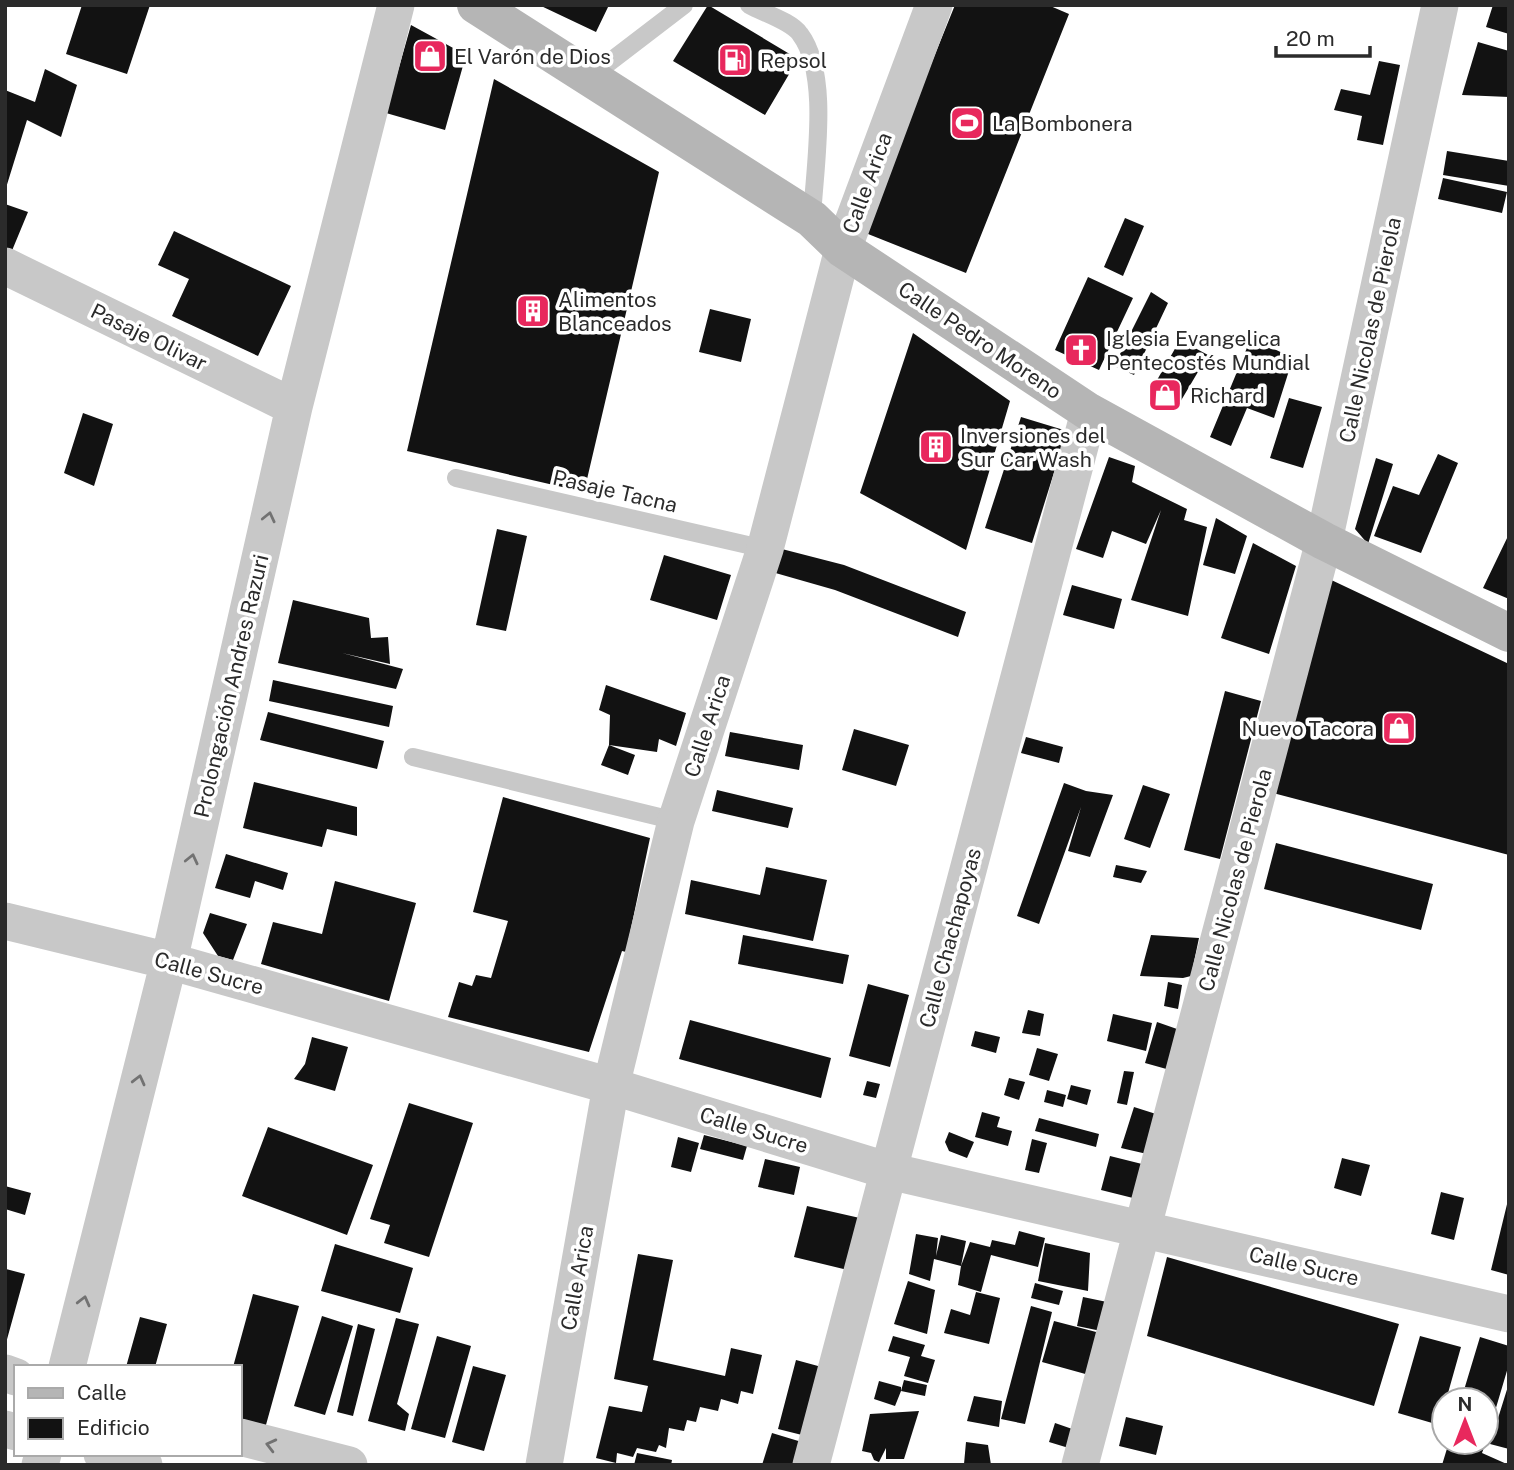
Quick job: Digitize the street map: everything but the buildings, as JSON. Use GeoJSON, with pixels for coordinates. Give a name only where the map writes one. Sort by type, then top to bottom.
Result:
{"type":"FeatureCollection","features":[{"type":"Feature","properties":{"kind":"main road","name":"Calle Pedro Moreno"},"geometry":{"type":"LineString","coordinates":[[482,7],[813,219],[843,248],[1089,412],[1324,541],[1509,633]]}},
{"type":"Feature","properties":{"kind":"street","name":"Prolongación Andres Razuri"},"geometry":{"type":"LineString","coordinates":[[68,1365],[169,961],[293,407],[396,5]]}},
{"type":"Feature","properties":{"kind":"street","name":"Calle Arica"},"geometry":{"type":"LineString","coordinates":[[544,1465],[611,1086],[676,821],[765,549],[843,248],[934,5]]}},
{"type":"Feature","properties":{"kind":"street","name":"Calle Nicolas de Pierola"},"geometry":{"type":"LineString","coordinates":[[1080,1465],[1324,541],[1440,5]]}},
{"type":"Feature","properties":{"kind":"street","name":"Pasaje Olivar"},"geometry":{"type":"LineString","coordinates":[[5,266],[293,407]]}},
{"type":"Feature","properties":{"kind":"street","name":"Calle Chachapoyas"},"geometry":{"type":"LineString","coordinates":[[811,1465],[1089,412]]}},
{"type":"Feature","properties":{"kind":"street","name":"Calle Sucre"},"geometry":{"type":"LineString","coordinates":[[5,921],[169,961],[611,1086],[889,1171],[1509,1314]]}},
{"type":"Feature","properties":{"kind":"street"},"geometry":{"type":"LineString","coordinates":[[242,1438],[349,1465]]}},
{"type":"Feature","properties":{"kind":"street"},"geometry":{"type":"LineString","coordinates":[[110,1456],[144,1465]]}},
{"type":"Feature","properties":{"kind":"lane"},"geometry":{"type":"LineString","coordinates":[[590,77],[684,5]]}},
{"type":"Feature","properties":{"kind":"lane"},"geometry":{"type":"LineString","coordinates":[[749,5],[799,32],[813,55],[817,84],[813,219]]}},
{"type":"Feature","properties":{"kind":"lane","name":"Pasaje Tacna"},"geometry":{"type":"LineString","coordinates":[[456,478],[765,549]]}},
{"type":"Feature","properties":{"kind":"lane"},"geometry":{"type":"LineString","coordinates":[[413,757],[676,821]]}},
{"type":"Feature","properties":{"kind":"place","name":"El Varón de Dios"},"geometry":{"type":"Point","coordinates":[430,56]}},
{"type":"Feature","properties":{"kind":"place","name":"Repsol"},"geometry":{"type":"Point","coordinates":[735,60]}},
{"type":"Feature","properties":{"kind":"place","name":"La Bombonera"},"geometry":{"type":"Point","coordinates":[967,123]}},
{"type":"Feature","properties":{"kind":"place","name":"Alimentos Blanceados"},"geometry":{"type":"Point","coordinates":[533,311]}},
{"type":"Feature","properties":{"kind":"place","name":"Iglesia Evangelica Pentecostés Mundial"},"geometry":{"type":"Point","coordinates":[1081,350]}},
{"type":"Feature","properties":{"kind":"place","name":"Richard"},"geometry":{"type":"Point","coordinates":[1165,395]}},
{"type":"Feature","properties":{"kind":"place","name":"Inversiones del Sur Car Wash"},"geometry":{"type":"Point","coordinates":[936,447]}},
{"type":"Feature","properties":{"kind":"place","name":"Nuevo Tacora"},"geometry":{"type":"Point","coordinates":[1399,728]}}]}
